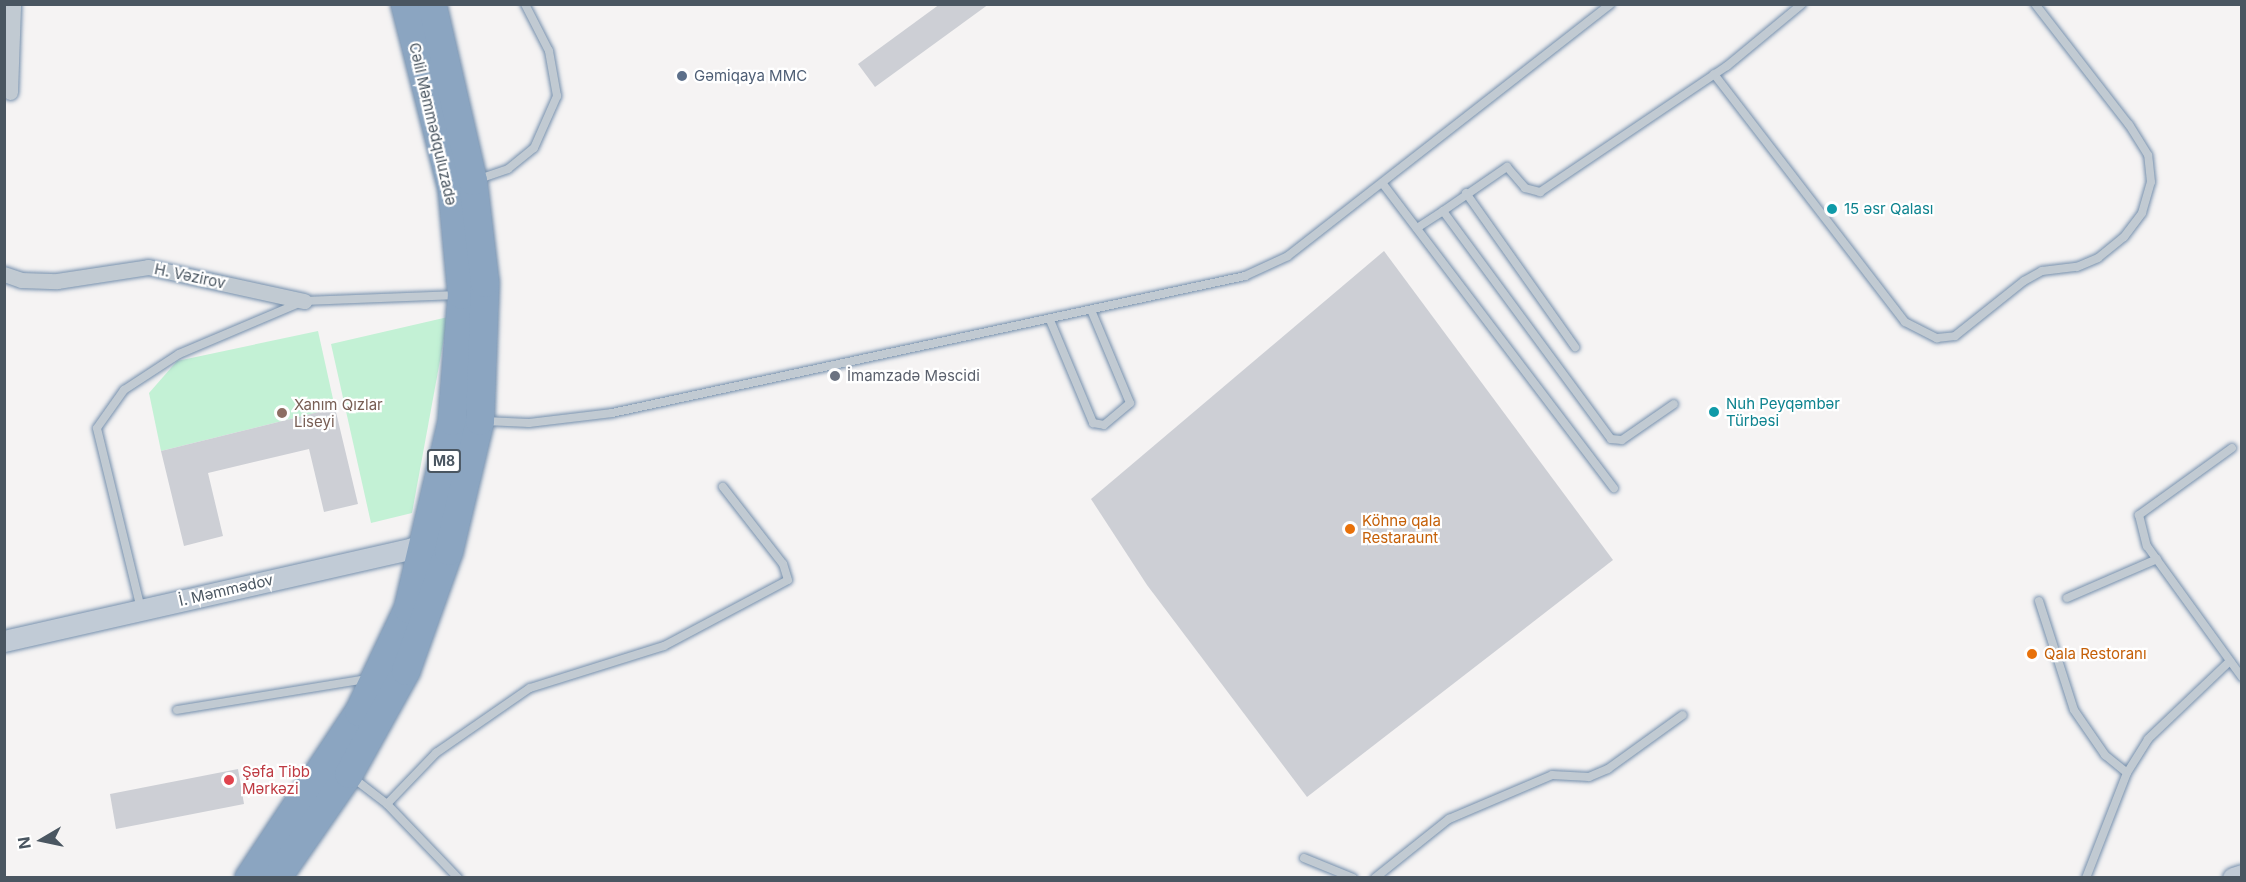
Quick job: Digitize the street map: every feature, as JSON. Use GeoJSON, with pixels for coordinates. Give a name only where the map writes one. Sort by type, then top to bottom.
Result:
{"type":"FeatureCollection","features":[{"type":"Feature","properties":{"kind":"highway","name":"Cəlil Məmmədquluzadə"},"geometry":{"type":"LineString","coordinates":[[249,878],[354,722],[437,549],[452,422],[462,295],[462,184],[405,4]]}},
{"type":"Feature","properties":{"kind":"highway","name":"M8"},"geometry":{"type":"LineString","coordinates":[[278,878],[349,774],[406,671],[437,549],[480,421],[485,283],[462,184],[432,4]]}},
{"type":"Feature","properties":{"kind":"main road","name":"İ. Məmmədov"},"geometry":{"type":"LineString","coordinates":[[4,641],[141,610],[437,549]]}},
{"type":"Feature","properties":{"kind":"main road"},"geometry":{"type":"LineString","coordinates":[[2233,878],[2241,875]]}},
{"type":"Feature","properties":{"kind":"street"},"geometry":{"type":"LineString","coordinates":[[7,90],[13,4]]}},
{"type":"Feature","properties":{"kind":"street","name":"H. Vəzirov"},"geometry":{"type":"LineString","coordinates":[[4,274],[21,280],[57,281],[148,267],[304,301]]}},
{"type":"Feature","properties":{"kind":"lane"},"geometry":{"type":"LineString","coordinates":[[462,184],[508,169],[534,148],[557,96],[549,51],[525,4]]}},
{"type":"Feature","properties":{"kind":"lane"},"geometry":{"type":"LineString","coordinates":[[480,421],[530,423],[588,417],[1092,312],[1245,276],[1288,256],[1383,184],[1610,4]]}},
{"type":"Feature","properties":{"kind":"lane"},"geometry":{"type":"LineString","coordinates":[[1417,228],[1466,192],[1507,167],[1525,188],[1540,192],[1714,74],[1802,4]]}},
{"type":"Feature","properties":{"kind":"lane"},"geometry":{"type":"LineString","coordinates":[[1714,74],[1905,322],[1937,338],[1954,336],[2025,281],[2042,271],[2077,267],[2098,258],[2124,237],[2142,213],[2151,182],[2148,155],[2129,125],[2035,4]]}},
{"type":"Feature","properties":{"kind":"lane"},"geometry":{"type":"LineString","coordinates":[[1383,184],[1614,488]]}},
{"type":"Feature","properties":{"kind":"lane"},"geometry":{"type":"LineString","coordinates":[[1466,192],[1575,347]]}},
{"type":"Feature","properties":{"kind":"lane"},"geometry":{"type":"LineString","coordinates":[[1443,211],[1611,440],[1622,440],[1674,404]]}},
{"type":"Feature","properties":{"kind":"lane"},"geometry":{"type":"LineString","coordinates":[[141,610],[97,428],[124,390],[178,354],[304,301],[462,295]]}},
{"type":"Feature","properties":{"kind":"lane"},"geometry":{"type":"LineString","coordinates":[[1050,320],[1098,426],[1130,403],[1092,312]]}},
{"type":"Feature","properties":{"kind":"lane"},"geometry":{"type":"LineString","coordinates":[[2232,448],[2139,515],[2144,539],[2241,677]]}},
{"type":"Feature","properties":{"kind":"lane"},"geometry":{"type":"LineString","coordinates":[[387,804],[436,753],[530,688],[664,646],[788,580],[783,564],[723,487]]}},
{"type":"Feature","properties":{"kind":"lane"},"geometry":{"type":"LineString","coordinates":[[2067,598],[2157,559]]}},
{"type":"Feature","properties":{"kind":"lane"},"geometry":{"type":"LineString","coordinates":[[2039,601],[2074,710],[2105,756],[2127,773]]}},
{"type":"Feature","properties":{"kind":"lane"},"geometry":{"type":"LineString","coordinates":[[2086,878],[2127,773],[2148,739],[2230,661]]}},
{"type":"Feature","properties":{"kind":"lane"},"geometry":{"type":"LineString","coordinates":[[177,710],[377,677]]}},
{"type":"Feature","properties":{"kind":"lane"},"geometry":{"type":"LineString","coordinates":[[1375,878],[1449,819],[1552,775],[1589,777],[1683,715]]}},
{"type":"Feature","properties":{"kind":"lane"},"geometry":{"type":"LineString","coordinates":[[349,774],[387,804],[458,878]]}},
{"type":"Feature","properties":{"kind":"lane"},"geometry":{"type":"LineString","coordinates":[[1304,858],[1353,878]]}},
{"type":"Feature","properties":{"kind":"green space"},"geometry":{"type":"Polygon","coordinates":[[[448,317],[412,513],[371,523],[331,344],[448,317]]]}},
{"type":"Feature","properties":{"kind":"green space"},"geometry":{"type":"Polygon","coordinates":[[[318,331],[335,408],[161,451],[149,393],[177,361],[318,331]]]}},
{"type":"Feature","properties":{"kind":"building"},"geometry":{"type":"Polygon","coordinates":[[[940,4],[989,4],[875,87],[858,64],[940,4]]]}},
{"type":"Feature","properties":{"kind":"building","name":"Köhnə qala Restaraunt"},"geometry":{"type":"Polygon","coordinates":[[[1384,251],[1613,560],[1307,797],[1147,585],[1091,499],[1384,251]]]}},
{"type":"Feature","properties":{"kind":"building"},"geometry":{"type":"Polygon","coordinates":[[[335,408],[358,504],[324,512],[309,449],[208,473],[223,536],[184,546],[161,451],[335,408]]]}},
{"type":"Feature","properties":{"kind":"building","name":"Şəfa Tibb Mərkəzi"},"geometry":{"type":"Polygon","coordinates":[[[238,769],[244,804],[116,829],[110,794],[238,769]]]}},
{"type":"Feature","properties":{"kind":"place","name":"Gəmiqaya MMC"},"geometry":{"type":"Point","coordinates":[682,76]}},
{"type":"Feature","properties":{"kind":"place","name":"15 əsr Qalası"},"geometry":{"type":"Point","coordinates":[1832,209]}},
{"type":"Feature","properties":{"kind":"place","name":"İmamzadə Məscidi"},"geometry":{"type":"Point","coordinates":[835,376]}},
{"type":"Feature","properties":{"kind":"place","name":"Nuh Peyqəmbər Türbəsi"},"geometry":{"type":"Point","coordinates":[1714,412]}},
{"type":"Feature","properties":{"kind":"place","name":"Xanım Qızlar Liseyi"},"geometry":{"type":"Point","coordinates":[282,413]}},
{"type":"Feature","properties":{"kind":"place","name":"Köhnə qala Restaraunt"},"geometry":{"type":"Point","coordinates":[1350,529]}},
{"type":"Feature","properties":{"kind":"place","name":"Qala Restoranı"},"geometry":{"type":"Point","coordinates":[2032,654]}},
{"type":"Feature","properties":{"kind":"place","name":"Şəfa Tibb Mərkəzi"},"geometry":{"type":"Point","coordinates":[229,780]}}]}
